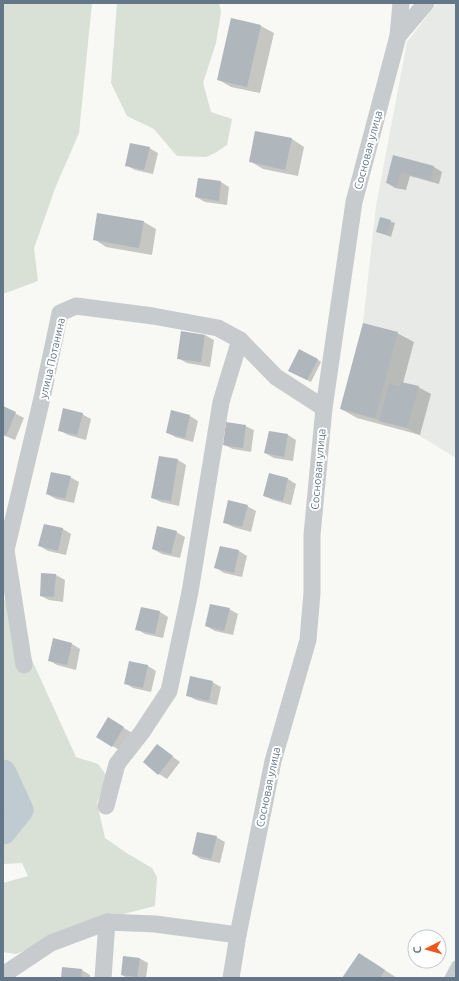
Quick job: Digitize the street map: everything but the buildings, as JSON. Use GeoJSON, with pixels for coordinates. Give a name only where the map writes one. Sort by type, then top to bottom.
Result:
{"type":"FeatureCollection","features":[{"type":"Feature","properties":{"kind":"street","name":"Сосновая улица"},"geometry":{"type":"LineString","coordinates":[[231,978],[238,935],[273,761],[308,640],[312,593],[312,535],[324,408],[354,202],[398,36],[401,3]]}},
{"type":"Feature","properties":{"kind":"street"},"geometry":{"type":"LineString","coordinates":[[398,36],[426,3]]}},
{"type":"Feature","properties":{"kind":"street","name":"улица Потанина"},"geometry":{"type":"LineString","coordinates":[[24,665],[6,550],[42,398],[60,313],[76,306],[153,316],[218,328],[240,340],[276,377],[324,408]]}},
{"type":"Feature","properties":{"kind":"street"},"geometry":{"type":"LineString","coordinates":[[106,806],[117,764],[142,732],[169,691],[190,592],[221,402],[240,340]]}},
{"type":"Feature","properties":{"kind":"street"},"geometry":{"type":"LineString","coordinates":[[3,976],[51,943],[107,922],[155,924],[238,935]]}},
{"type":"Feature","properties":{"kind":"street"},"geometry":{"type":"LineString","coordinates":[[102,978],[107,922]]}},
{"type":"Feature","properties":{"kind":"lane"},"geometry":{"type":"LineString","coordinates":[[449,978],[456,965]]}},
{"type":"Feature","properties":{"kind":"shaded area"},"geometry":{"type":"Polygon","coordinates":[[[3,3],[92,3],[79,133],[56,186],[34,248],[38,281],[3,294],[3,3]]]}},
{"type":"Feature","properties":{"kind":"shaded area"},"geometry":{"type":"Polygon","coordinates":[[[117,3],[219,3],[221,12],[216,43],[203,83],[211,112],[232,119],[227,145],[206,157],[177,156],[154,129],[127,116],[111,83],[117,3]]]}},
{"type":"Feature","properties":{"kind":"shaded area"},"geometry":{"type":"Polygon","coordinates":[[[437,3],[456,3],[456,458],[407,428],[340,409],[363,323],[376,206],[407,42],[437,3]]]}},
{"type":"Feature","properties":{"kind":"shaded area"},"geometry":{"type":"Polygon","coordinates":[[[3,596],[76,757],[98,764],[107,776],[97,803],[105,838],[152,868],[157,877],[155,906],[116,916],[16,954],[3,952],[3,883],[28,876],[22,863],[3,864],[3,596]]]}},
{"type":"Feature","properties":{"kind":"waterway"},"geometry":{"type":"LineString","coordinates":[[3,773],[20,810],[3,831]]}}]}
